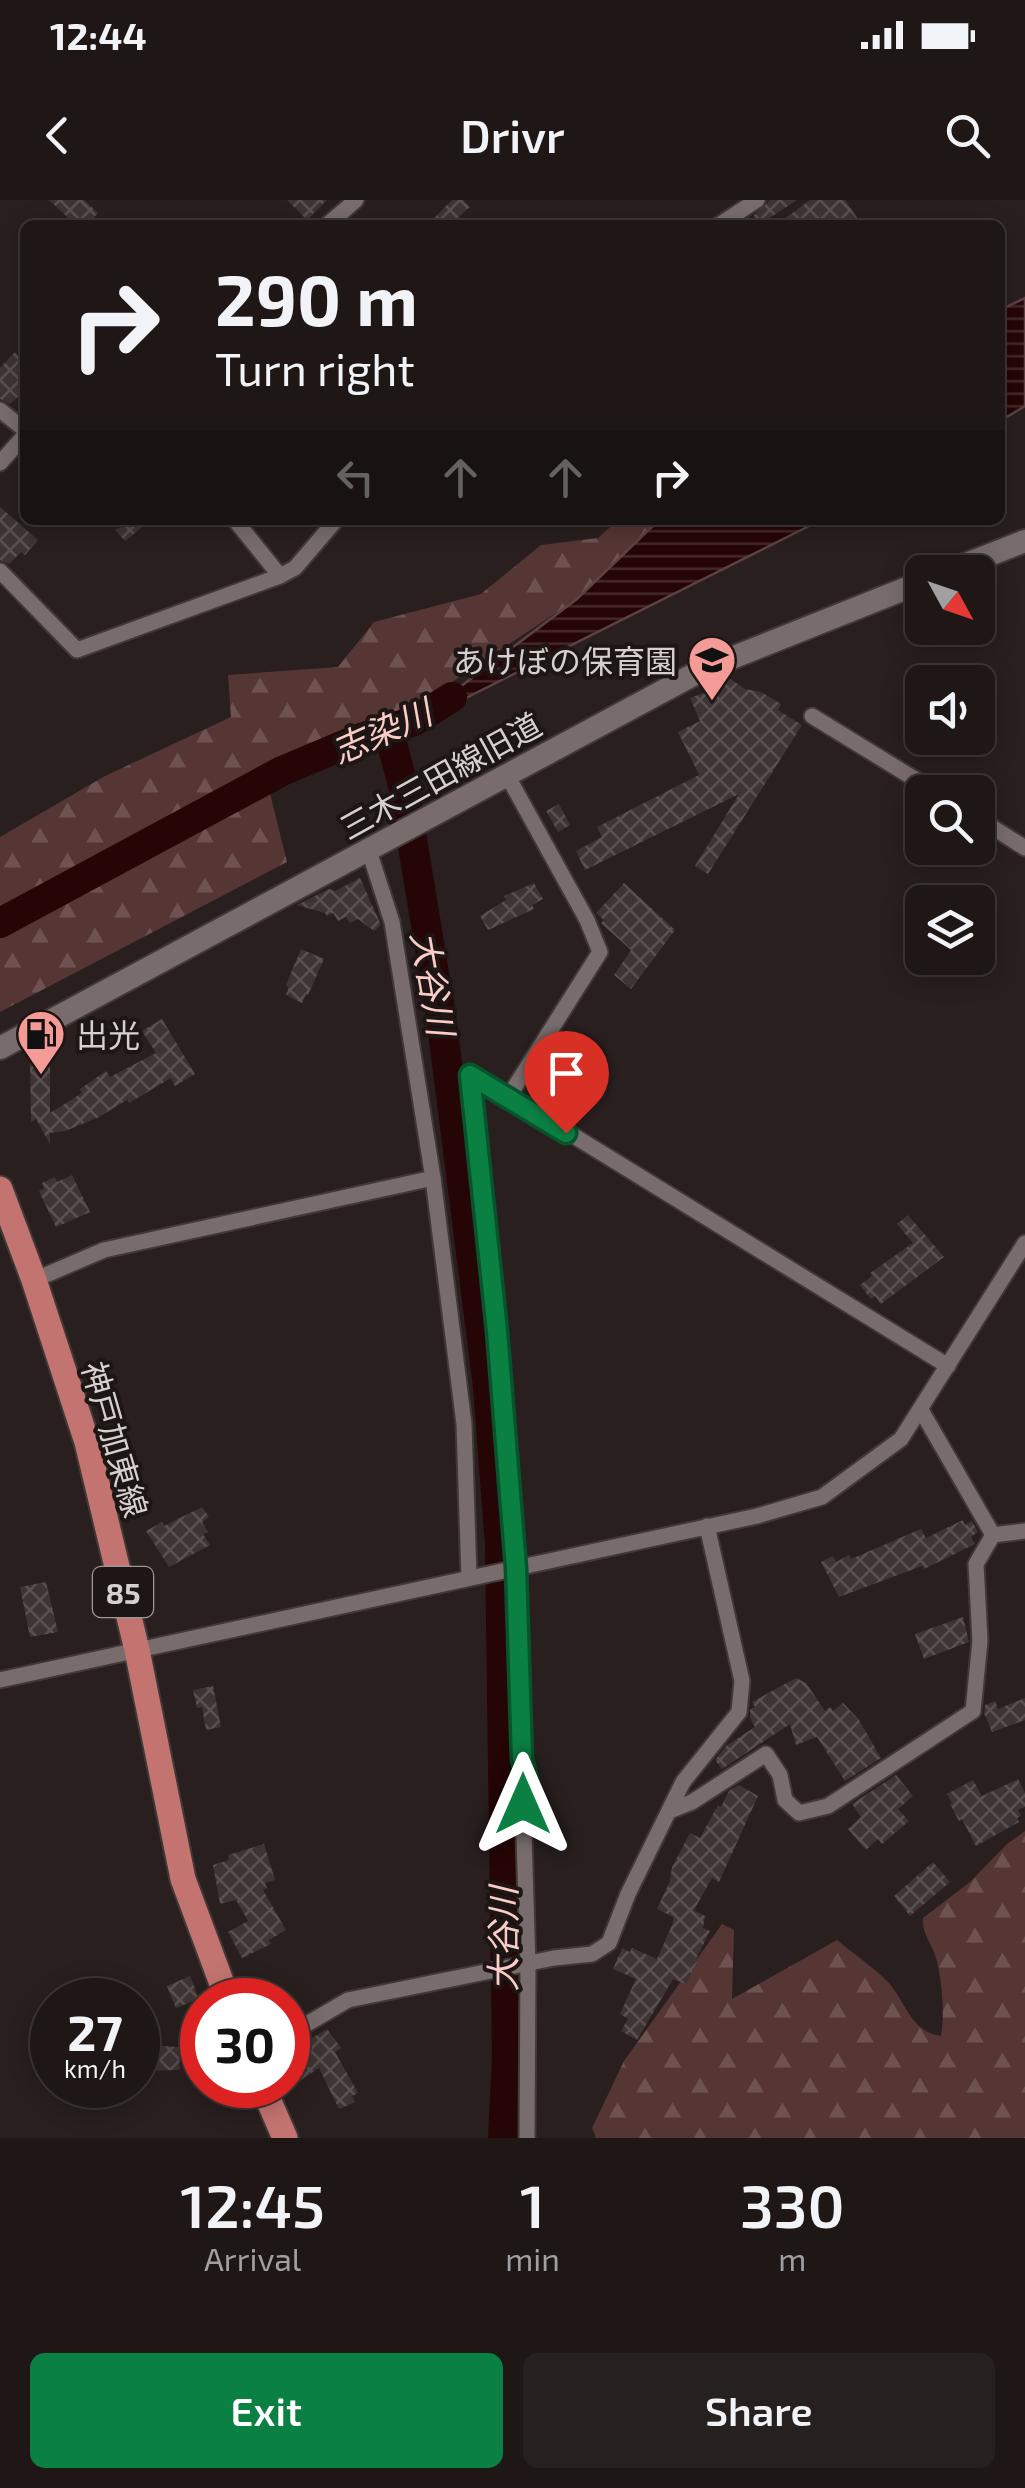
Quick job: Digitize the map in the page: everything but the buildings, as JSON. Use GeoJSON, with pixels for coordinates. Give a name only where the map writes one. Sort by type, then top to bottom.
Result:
{"type":"FeatureCollection","features":[{"type":"Feature","properties":{"kind":"main road","name":"神戸加東線"},"geometry":{"type":"LineString","coordinates":[[0,1189],[86,1442],[137,1650],[183,1879],[220,1978]]}},
{"type":"Feature","properties":{"kind":"main road"},"geometry":{"type":"LineString","coordinates":[[272,2108],[285,2138]]}},
{"type":"Feature","properties":{"kind":"street"},"geometry":{"type":"LineString","coordinates":[[333,220],[356,200]]}},
{"type":"Feature","properties":{"kind":"street"},"geometry":{"type":"LineString","coordinates":[[726,220],[756,200]]}},
{"type":"Feature","properties":{"kind":"street"},"geometry":{"type":"LineString","coordinates":[[0,410],[20,428]]}},
{"type":"Feature","properties":{"kind":"street"},"geometry":{"type":"LineString","coordinates":[[0,463],[20,438]]}},
{"type":"Feature","properties":{"kind":"street"},"geometry":{"type":"LineString","coordinates":[[239,525],[280,576]]}},
{"type":"Feature","properties":{"kind":"street"},"geometry":{"type":"LineString","coordinates":[[0,571],[77,650],[280,576],[296,568],[332,525]]}},
{"type":"Feature","properties":{"kind":"street"},"geometry":{"type":"LineString","coordinates":[[989,555],[1025,541]]}},
{"type":"Feature","properties":{"kind":"street","name":"三木三田線旧道"},"geometry":{"type":"LineString","coordinates":[[0,1048],[704,669],[905,589]]}},
{"type":"Feature","properties":{"kind":"street"},"geometry":{"type":"LineString","coordinates":[[812,716],[908,775]]}},
{"type":"Feature","properties":{"kind":"street"},"geometry":{"type":"LineString","coordinates":[[507,775],[587,920],[600,952],[509,1096]]}},
{"type":"Feature","properties":{"kind":"street"},"geometry":{"type":"LineString","coordinates":[[995,829],[1025,848]]}},
{"type":"Feature","properties":{"kind":"street"},"geometry":{"type":"LineString","coordinates":[[369,851],[392,922],[433,1178],[464,1424],[469,1576]]}},
{"type":"Feature","properties":{"kind":"street"},"geometry":{"type":"LineString","coordinates":[[526,2138],[523,1804],[527,1780],[522,1759],[516,1568],[497,1331],[470,1075],[948,1366]]}},
{"type":"Feature","properties":{"kind":"street"},"geometry":{"type":"LineString","coordinates":[[34,1280],[104,1250],[433,1178]]}},
{"type":"Feature","properties":{"kind":"street"},"geometry":{"type":"LineString","coordinates":[[0,1680],[758,1516],[822,1496],[901,1440],[1025,1243]]}},
{"type":"Feature","properties":{"kind":"street"},"geometry":{"type":"LineString","coordinates":[[921,1410],[993,1535]]}},
{"type":"Feature","properties":{"kind":"street"},"geometry":{"type":"LineString","coordinates":[[310,2022],[348,2000],[592,1954],[609,1943],[628,1894],[683,1782],[740,1712],[742,1681],[707,1526]]}},
{"type":"Feature","properties":{"kind":"street"},"geometry":{"type":"LineString","coordinates":[[993,1535],[1025,1531]]}},
{"type":"Feature","properties":{"kind":"street"},"geometry":{"type":"LineString","coordinates":[[672,1810],[692,1802],[766,1754],[780,1775],[785,1800],[799,1813],[828,1806],[974,1711],[980,1641],[976,1564],[993,1535]]}},
{"type":"Feature","properties":{"kind":"green space"},"geometry":{"type":"Polygon","coordinates":[[[612,525],[654,525],[577,599],[431,696],[265,773],[287,862],[0,1012],[0,837],[105,776],[231,717],[228,675],[338,667],[374,622],[481,594],[541,545],[598,538],[612,525]]]}},
{"type":"Feature","properties":{"kind":"green space"},"geometry":{"type":"Polygon","coordinates":[[[1025,1831],[1025,2138],[596,2138],[592,2128],[624,2061],[722,1924],[734,1930],[732,1999],[837,1940],[887,1981],[922,2029],[941,2036],[939,1974],[923,1918],[970,1882],[1025,1831]]]}},
{"type":"Feature","properties":{"kind":"shaded area"},"geometry":{"type":"Polygon","coordinates":[[[1025,298],[1025,406],[1005,418],[1005,308],[1025,298]]]}},
{"type":"Feature","properties":{"kind":"shaded area"},"geometry":{"type":"Polygon","coordinates":[[[654,525],[811,525],[404,729],[577,599],[654,525]]]}},
{"type":"Feature","properties":{"kind":"waterway","name":"志染川"},"geometry":{"type":"LineString","coordinates":[[0,923],[282,771],[358,739],[414,721],[452,697]]}},
{"type":"Feature","properties":{"kind":"waterway","name":"大谷川"},"geometry":{"type":"LineString","coordinates":[[388,729],[403,785],[441,1016],[488,1386],[500,1546],[507,2056],[503,2138]]}},
{"type":"Feature","properties":{"kind":"place","name":"あけぼの保育園"},"geometry":{"type":"Point","coordinates":[712,702]}},
{"type":"Feature","properties":{"kind":"place","name":"出光"},"geometry":{"type":"Point","coordinates":[41,1076]}},
{"type":"Feature","properties":{"kind":"route"},"geometry":{"type":"LineString","coordinates":[[523,1804],[527,1780],[522,1759],[516,1568],[497,1331],[470,1075],[566,1133]]}}]}
